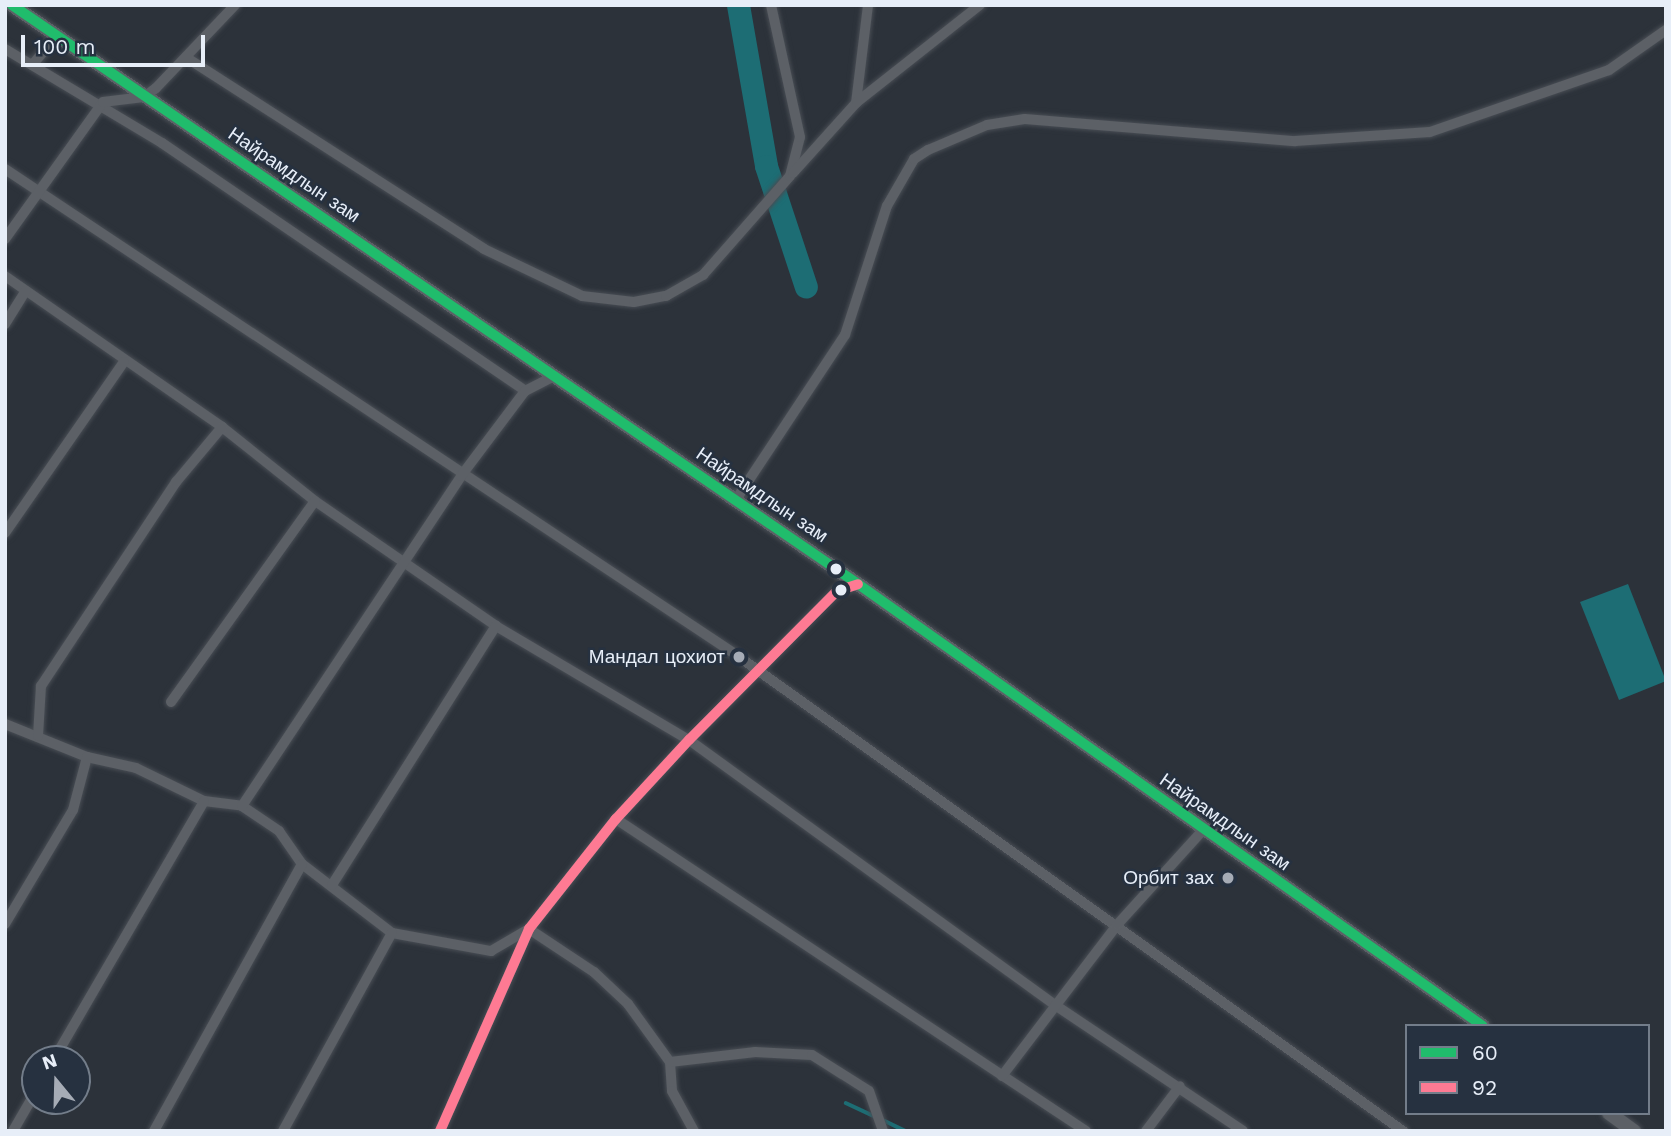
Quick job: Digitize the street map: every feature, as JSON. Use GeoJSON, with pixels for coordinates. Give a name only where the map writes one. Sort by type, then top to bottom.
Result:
{"type":"FeatureCollection","features":[{"type":"Feature","properties":{"kind":"main road","name":"Найрамдлын зам"},"geometry":{"type":"LineString","coordinates":[[12,5],[859,584],[1480,1024]]}},
{"type":"Feature","properties":{"kind":"main road"},"geometry":{"type":"LineString","coordinates":[[1612,1115],[1634,1131]]}},
{"type":"Feature","properties":{"kind":"street"},"geometry":{"type":"LineString","coordinates":[[5,239],[100,106],[144,97],[187,58],[235,5]]}},
{"type":"Feature","properties":{"kind":"street"},"geometry":{"type":"LineString","coordinates":[[771,5],[800,137],[789,176]]}},
{"type":"Feature","properties":{"kind":"street"},"geometry":{"type":"LineString","coordinates":[[856,103],[868,5]]}},
{"type":"Feature","properties":{"kind":"street"},"geometry":{"type":"LineString","coordinates":[[187,58],[484,249],[582,296],[634,302],[682,289],[703,275],[758,207],[856,103],[980,5]]}},
{"type":"Feature","properties":{"kind":"street"},"geometry":{"type":"LineString","coordinates":[[735,501],[845,335],[887,206],[914,159],[928,150],[987,125],[1025,119],[1295,141],[1430,132],[1609,70],[1666,30]]}},
{"type":"Feature","properties":{"kind":"street"},"geometry":{"type":"LineString","coordinates":[[32,65],[57,36]]}},
{"type":"Feature","properties":{"kind":"street"},"geometry":{"type":"LineString","coordinates":[[5,49],[100,106],[524,391]]}},
{"type":"Feature","properties":{"kind":"street"},"geometry":{"type":"LineString","coordinates":[[5,169],[756,671],[1117,925],[1403,1131]]}},
{"type":"Feature","properties":{"kind":"street"},"geometry":{"type":"LineString","coordinates":[[5,276],[124,362],[222,427],[315,501],[496,626],[689,740],[1055,1005],[1180,1086],[1243,1131]]}},
{"type":"Feature","properties":{"kind":"street"},"geometry":{"type":"LineString","coordinates":[[5,324],[26,291]]}},
{"type":"Feature","properties":{"kind":"street"},"geometry":{"type":"LineString","coordinates":[[5,533],[124,362]]}},
{"type":"Feature","properties":{"kind":"street"},"geometry":{"type":"LineString","coordinates":[[242,806],[461,476],[524,391],[555,376]]}},
{"type":"Feature","properties":{"kind":"street"},"geometry":{"type":"LineString","coordinates":[[38,736],[41,686],[176,482],[222,427]]}},
{"type":"Feature","properties":{"kind":"street"},"geometry":{"type":"LineString","coordinates":[[171,702],[315,501]]}},
{"type":"Feature","properties":{"kind":"street"},"geometry":{"type":"LineString","coordinates":[[440,1131],[529,929],[616,819],[689,740],[837,591],[859,584]]}},
{"type":"Feature","properties":{"kind":"street"},"geometry":{"type":"LineString","coordinates":[[332,885],[496,626]]}},
{"type":"Feature","properties":{"kind":"street"},"geometry":{"type":"LineString","coordinates":[[5,724],[88,757],[136,768],[204,802],[242,806],[279,831],[302,864],[392,933],[491,951],[529,929]]}},
{"type":"Feature","properties":{"kind":"street"},"geometry":{"type":"LineString","coordinates":[[5,924],[74,810],[88,757]]}},
{"type":"Feature","properties":{"kind":"street"},"geometry":{"type":"LineString","coordinates":[[62,1045],[204,802]]}},
{"type":"Feature","properties":{"kind":"street"},"geometry":{"type":"LineString","coordinates":[[616,819],[1086,1131]]}},
{"type":"Feature","properties":{"kind":"street"},"geometry":{"type":"LineString","coordinates":[[1002,1076],[1117,925],[1203,830]]}},
{"type":"Feature","properties":{"kind":"street"},"geometry":{"type":"LineString","coordinates":[[154,1131],[302,864]]}},
{"type":"Feature","properties":{"kind":"street"},"geometry":{"type":"LineString","coordinates":[[529,929],[602,980],[670,1062],[672,1091],[694,1131]]}},
{"type":"Feature","properties":{"kind":"street"},"geometry":{"type":"LineString","coordinates":[[283,1131],[392,933]]}},
{"type":"Feature","properties":{"kind":"street"},"geometry":{"type":"LineString","coordinates":[[670,1062],[755,1052],[812,1055],[869,1091],[883,1131]]}},
{"type":"Feature","properties":{"kind":"street"},"geometry":{"type":"LineString","coordinates":[[1146,1131],[1180,1086]]}},
{"type":"Feature","properties":{"kind":"street"},"geometry":{"type":"LineString","coordinates":[[13,1131],[22,1115]]}},
{"type":"Feature","properties":{"kind":"water"},"geometry":{"type":"Polygon","coordinates":[[[1628,584],[1666,681],[1619,700],[1580,602],[1628,584]]]}},
{"type":"Feature","properties":{"kind":"waterway"},"geometry":{"type":"LineString","coordinates":[[738,5],[766,166],[806,287]]}},
{"type":"Feature","properties":{"kind":"waterway"},"geometry":{"type":"LineString","coordinates":[[846,1103],[876,1117]]}},
{"type":"Feature","properties":{"kind":"waterway"},"geometry":{"type":"LineString","coordinates":[[883,1120],[906,1131]]}},
{"type":"Feature","properties":{"kind":"transit line","name":"60"},"geometry":{"type":"LineString","coordinates":[[12,5],[858,584],[1480,1024]]}},
{"type":"Feature","properties":{"kind":"transit line","name":"92"},"geometry":{"type":"LineString","coordinates":[[440,1131],[529,929],[616,819],[689,740],[837,591],[858,584]]}},
{"type":"Feature","properties":{"kind":"place","name":"Мандал цохиот"},"geometry":{"type":"Point","coordinates":[739,657]}},
{"type":"Feature","properties":{"kind":"place","name":"Орбит зах"},"geometry":{"type":"Point","coordinates":[1228,878]}}]}
